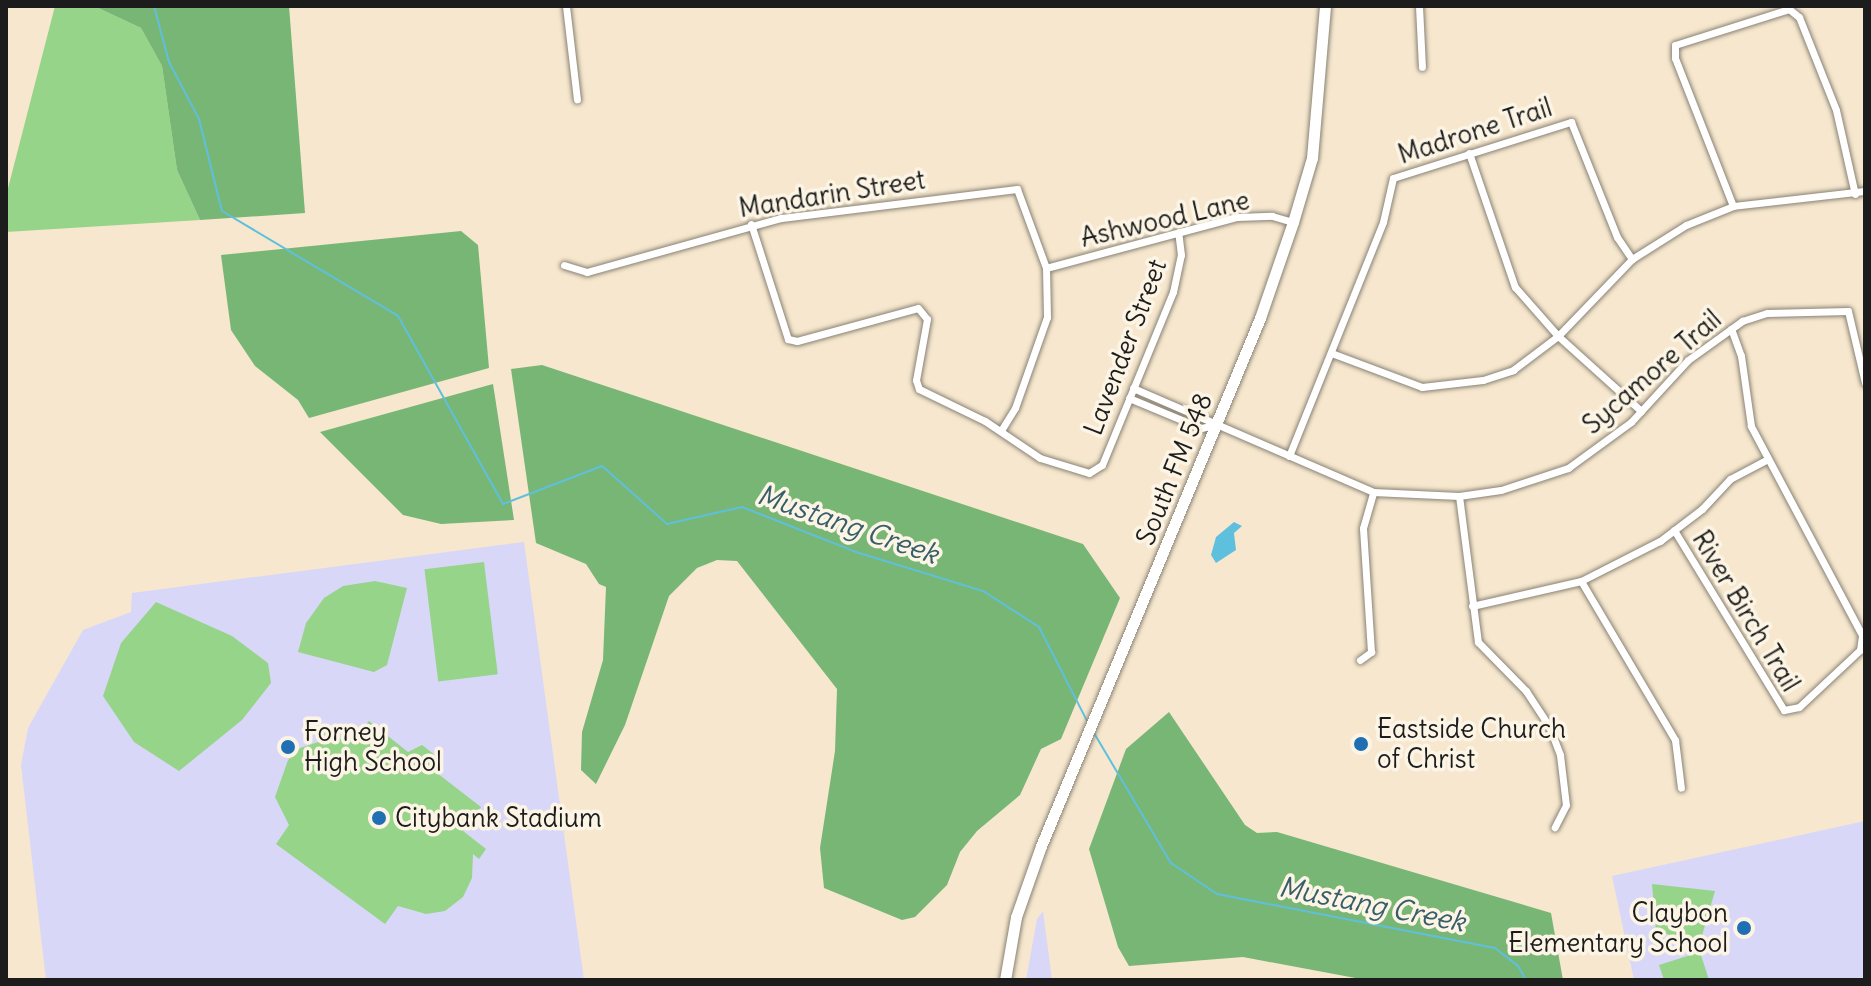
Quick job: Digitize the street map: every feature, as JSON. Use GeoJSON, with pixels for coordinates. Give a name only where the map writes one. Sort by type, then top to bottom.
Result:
{"type":"FeatureCollection","features":[{"type":"Feature","properties":{"kind":"main road","name":"South FM 548"},"geometry":{"type":"LineString","coordinates":[[999,980],[1062,796],[1215,425],[1293,222],[1312,158],[1325,6]]}},
{"type":"Feature","properties":{"kind":"main road","name":"South FM 548"},"geometry":{"type":"LineString","coordinates":[[1005,980],[1012,935]]}},
{"type":"Feature","properties":{"kind":"street"},"geometry":{"type":"LineString","coordinates":[[566,6],[577,99]]}},
{"type":"Feature","properties":{"kind":"street"},"geometry":{"type":"LineString","coordinates":[[1419,6],[1422,67]]}},
{"type":"Feature","properties":{"kind":"street"},"geometry":{"type":"LineString","coordinates":[[1733,206],[1675,58],[1675,45],[1789,9],[1799,17],[1836,110],[1855,194]]}},
{"type":"Feature","properties":{"kind":"street","name":"Madrone Trail"},"geometry":{"type":"LineString","coordinates":[[1289,456],[1334,354],[1383,222],[1393,178],[1571,122],[1578,128],[1617,237],[1632,259]]}},
{"type":"Feature","properties":{"kind":"street"},"geometry":{"type":"LineString","coordinates":[[1469,153],[1515,287],[1558,336],[1641,411]]}},
{"type":"Feature","properties":{"kind":"street","name":"Mandarin Street"},"geometry":{"type":"LineString","coordinates":[[564,265],[587,272],[751,224],[1017,189],[1046,268]]}},
{"type":"Feature","properties":{"kind":"street"},"geometry":{"type":"LineString","coordinates":[[1334,354],[1422,387],[1513,370],[1558,336],[1632,259],[1686,225],[1733,206],[1865,191]]}},
{"type":"Feature","properties":{"kind":"street","name":"Ashwood Lane"},"geometry":{"type":"LineString","coordinates":[[1046,268],[1255,214],[1293,222]]}},
{"type":"Feature","properties":{"kind":"street"},"geometry":{"type":"LineString","coordinates":[[751,224],[788,339],[797,341],[913,307],[922,310],[926,340],[916,385],[1001,430],[1015,408],[1044,331],[1046,268]]}},
{"type":"Feature","properties":{"kind":"street","name":"Lavender Street"},"geometry":{"type":"LineString","coordinates":[[1001,430],[1040,458],[1094,472],[1129,398],[1177,279],[1178,232]]}},
{"type":"Feature","properties":{"kind":"street","name":"Sycamore Trail"},"geometry":{"type":"LineString","coordinates":[[1133,388],[1206,416],[1215,425],[1373,492],[1459,496],[1501,490],[1568,468],[1641,411],[1688,360],[1731,329],[1767,313],[1848,311],[1865,383]]}},
{"type":"Feature","properties":{"kind":"street"},"geometry":{"type":"LineString","coordinates":[[1472,606],[1581,581],[1674,530],[1730,479],[1766,460],[1751,426],[1741,356],[1731,329]]}},
{"type":"Feature","properties":{"kind":"street","name":"Sycamore Trail"},"geometry":{"type":"LineString","coordinates":[[1129,398],[1201,428],[1215,425]]}},
{"type":"Feature","properties":{"kind":"street","name":"River Birch Trail"},"geometry":{"type":"LineString","coordinates":[[1674,530],[1784,710],[1799,707],[1860,650],[1862,635],[1766,460]]}},
{"type":"Feature","properties":{"kind":"street"},"geometry":{"type":"LineString","coordinates":[[1360,660],[1371,652],[1363,528],[1373,492]]}},
{"type":"Feature","properties":{"kind":"street"},"geometry":{"type":"LineString","coordinates":[[1459,496],[1478,642],[1526,691],[1549,726],[1560,755],[1566,805],[1555,827]]}},
{"type":"Feature","properties":{"kind":"street"},"geometry":{"type":"LineString","coordinates":[[1581,581],[1675,740],[1681,788]]}},
{"type":"Feature","properties":{"kind":"shaded area","name":"Forney High School"},"geometry":{"type":"Polygon","coordinates":[[[524,542],[584,980],[46,980],[21,765],[28,728],[83,630],[131,612],[132,593],[524,542]]]}},
{"type":"Feature","properties":{"kind":"shaded area","name":"Claybon Elementary School"},"geometry":{"type":"Polygon","coordinates":[[[1865,821],[1865,980],[1634,980],[1612,876],[1865,821]]]}},
{"type":"Feature","properties":{"kind":"shaded area"},"geometry":{"type":"Polygon","coordinates":[[[1043,911],[1052,980],[1026,980],[1037,919],[1043,911]]]}},
{"type":"Feature","properties":{"kind":"green space"},"geometry":{"type":"Polygon","coordinates":[[[55,6],[94,6],[141,28],[162,66],[177,170],[200,220],[6,232],[6,196],[55,6]]]}},
{"type":"Feature","properties":{"kind":"green space"},"geometry":{"type":"Polygon","coordinates":[[[94,6],[289,6],[305,213],[200,220],[177,170],[162,66],[141,28],[94,6]]]}},
{"type":"Feature","properties":{"kind":"green space"},"geometry":{"type":"Polygon","coordinates":[[[461,231],[478,245],[489,368],[309,418],[298,400],[255,366],[231,330],[221,255],[461,231]]]}},
{"type":"Feature","properties":{"kind":"green space"},"geometry":{"type":"Polygon","coordinates":[[[542,365],[1083,544],[1120,598],[1061,739],[1041,749],[1020,795],[977,831],[960,852],[947,885],[915,917],[902,920],[824,888],[820,848],[835,751],[837,689],[737,561],[717,560],[697,568],[669,596],[625,725],[596,784],[581,770],[582,732],[603,660],[606,587],[599,584],[586,564],[536,543],[511,369],[542,365]]]}},
{"type":"Feature","properties":{"kind":"green space"},"geometry":{"type":"Polygon","coordinates":[[[493,384],[514,520],[441,524],[403,515],[320,432],[493,384]]]}},
{"type":"Feature","properties":{"kind":"green space"},"geometry":{"type":"Polygon","coordinates":[[[484,562],[498,674],[438,681],[424,569],[484,562]]]}},
{"type":"Feature","properties":{"kind":"green space"},"geometry":{"type":"Polygon","coordinates":[[[375,581],[407,588],[387,665],[374,672],[298,652],[306,623],[324,598],[343,586],[375,581]]]}},
{"type":"Feature","properties":{"kind":"green space"},"geometry":{"type":"Polygon","coordinates":[[[156,602],[232,636],[268,663],[271,683],[242,720],[179,771],[134,742],[103,696],[121,643],[156,602]]]}},
{"type":"Feature","properties":{"kind":"green space"},"geometry":{"type":"Polygon","coordinates":[[[1169,712],[1245,825],[1257,833],[1277,832],[1551,913],[1563,980],[1366,980],[1243,957],[1129,966],[1118,947],[1089,849],[1126,749],[1169,712]]]}},
{"type":"Feature","properties":{"kind":"green space","name":"Citybank Stadium"},"geometry":{"type":"Polygon","coordinates":[[[369,721],[408,752],[422,745],[440,759],[437,773],[481,807],[463,831],[486,849],[479,859],[473,854],[472,878],[463,897],[445,911],[426,914],[398,906],[385,924],[276,844],[289,825],[275,797],[288,760],[300,748],[327,739],[319,733],[325,727],[348,745],[369,721]]]}},
{"type":"Feature","properties":{"kind":"green space"},"geometry":{"type":"Polygon","coordinates":[[[1652,884],[1715,891],[1699,946],[1656,930],[1652,884]]]}},
{"type":"Feature","properties":{"kind":"green space"},"geometry":{"type":"Polygon","coordinates":[[[1700,952],[1709,980],[1664,980],[1659,965],[1700,952]]]}},
{"type":"Feature","properties":{"kind":"water"},"geometry":{"type":"Polygon","coordinates":[[[1234,522],[1242,526],[1234,533],[1236,550],[1216,563],[1211,555],[1216,537],[1234,522]]]}},
{"type":"Feature","properties":{"kind":"waterway","name":"Mustang Creek"},"geometry":{"type":"LineString","coordinates":[[154,6],[169,62],[199,119],[222,211],[398,316],[503,504],[602,466],[667,524],[742,507],[856,552],[983,591],[1039,627],[1087,721]]}},
{"type":"Feature","properties":{"kind":"waterway","name":"Mustang Creek"},"geometry":{"type":"LineString","coordinates":[[1094,733],[1171,863],[1217,894],[1495,948],[1518,966],[1526,980]]}},
{"type":"Feature","properties":{"kind":"place","name":"Eastside Church of Christ"},"geometry":{"type":"Point","coordinates":[1361,744]}},
{"type":"Feature","properties":{"kind":"place","name":"Forney High School"},"geometry":{"type":"Point","coordinates":[288,747]}},
{"type":"Feature","properties":{"kind":"place","name":"Citybank Stadium"},"geometry":{"type":"Point","coordinates":[379,818]}},
{"type":"Feature","properties":{"kind":"place","name":"Claybon Elementary School"},"geometry":{"type":"Point","coordinates":[1744,928]}}]}
